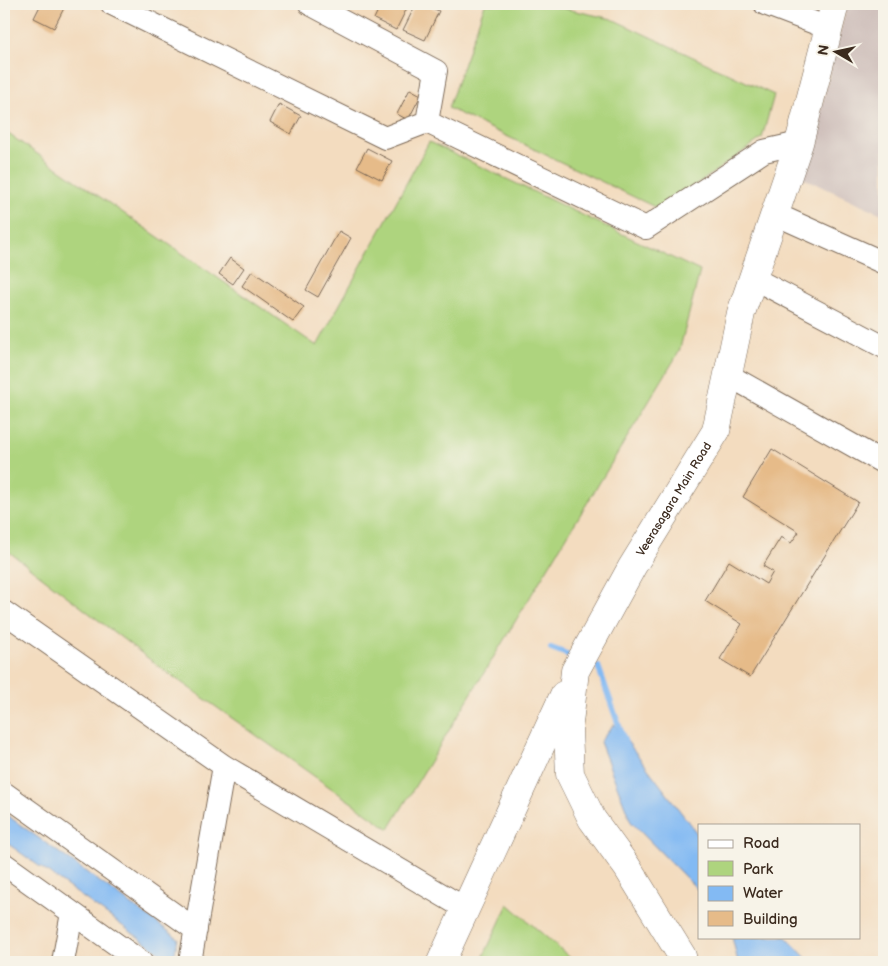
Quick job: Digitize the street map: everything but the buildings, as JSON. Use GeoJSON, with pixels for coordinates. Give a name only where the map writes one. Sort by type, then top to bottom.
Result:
{"type":"FeatureCollection","features":[{"type":"Feature","properties":{"kind":"street"},"geometry":{"type":"LineString","coordinates":[[112,4],[385,138],[427,122],[646,228],[764,151],[799,144]]}},
{"type":"Feature","properties":{"kind":"street"},"geometry":{"type":"LineString","coordinates":[[310,4],[436,71],[427,122]]}},
{"type":"Feature","properties":{"kind":"street"},"geometry":{"type":"LineString","coordinates":[[765,4],[832,16]]}},
{"type":"Feature","properties":{"kind":"street","name":"Veerasagara Main Road"},"geometry":{"type":"LineString","coordinates":[[683,962],[682,956],[627,867],[592,819],[570,774],[568,731],[575,671],[632,567],[716,431],[741,313],[799,144],[832,16]]}},
{"type":"Feature","properties":{"kind":"street"},"geometry":{"type":"LineString","coordinates":[[775,214],[884,263]]}},
{"type":"Feature","properties":{"kind":"street"},"geometry":{"type":"LineString","coordinates":[[753,278],[884,346]]}},
{"type":"Feature","properties":{"kind":"street"},"geometry":{"type":"LineString","coordinates":[[728,375],[884,463]]}},
{"type":"Feature","properties":{"kind":"street"},"geometry":{"type":"LineString","coordinates":[[4,612],[224,766],[466,909]]}},
{"type":"Feature","properties":{"kind":"street"},"geometry":{"type":"LineString","coordinates":[[441,962],[575,671]]}},
{"type":"Feature","properties":{"kind":"street"},"geometry":{"type":"LineString","coordinates":[[4,793],[193,946],[224,766]]}},
{"type":"Feature","properties":{"kind":"street"},"geometry":{"type":"LineString","coordinates":[[4,864],[141,962]]}},
{"type":"Feature","properties":{"kind":"street"},"geometry":{"type":"LineString","coordinates":[[63,962],[72,913]]}},
{"type":"Feature","properties":{"kind":"shaded area"},"geometry":{"type":"Polygon","coordinates":[[[847,4],[884,4],[884,215],[803,178],[847,4]]]}},
{"type":"Feature","properties":{"kind":"green space"},"geometry":{"type":"Polygon","coordinates":[[[485,4],[544,4],[612,19],[774,95],[762,138],[661,210],[448,108],[485,4]]]}},
{"type":"Feature","properties":{"kind":"green space"},"geometry":{"type":"Polygon","coordinates":[[[4,131],[317,346],[429,142],[700,271],[679,352],[389,829],[161,668],[4,548],[4,131]]]}},
{"type":"Feature","properties":{"kind":"green space"},"geometry":{"type":"Polygon","coordinates":[[[508,904],[575,962],[481,962],[508,904]]]}},
{"type":"Feature","properties":{"kind":"water"},"geometry":{"type":"Polygon","coordinates":[[[614,724],[698,835],[698,890],[631,822],[600,742],[614,724]]]}},
{"type":"Feature","properties":{"kind":"water"},"geometry":{"type":"Polygon","coordinates":[[[4,813],[178,938],[173,962],[4,841],[4,813]]]}},
{"type":"Feature","properties":{"kind":"water"},"geometry":{"type":"Polygon","coordinates":[[[732,938],[787,938],[810,962],[738,962],[732,938]]]}},
{"type":"Feature","properties":{"kind":"waterway"},"geometry":{"type":"LineString","coordinates":[[551,648],[572,656]]}},
{"type":"Feature","properties":{"kind":"waterway"},"geometry":{"type":"LineString","coordinates":[[598,666],[625,743]]}}]}
